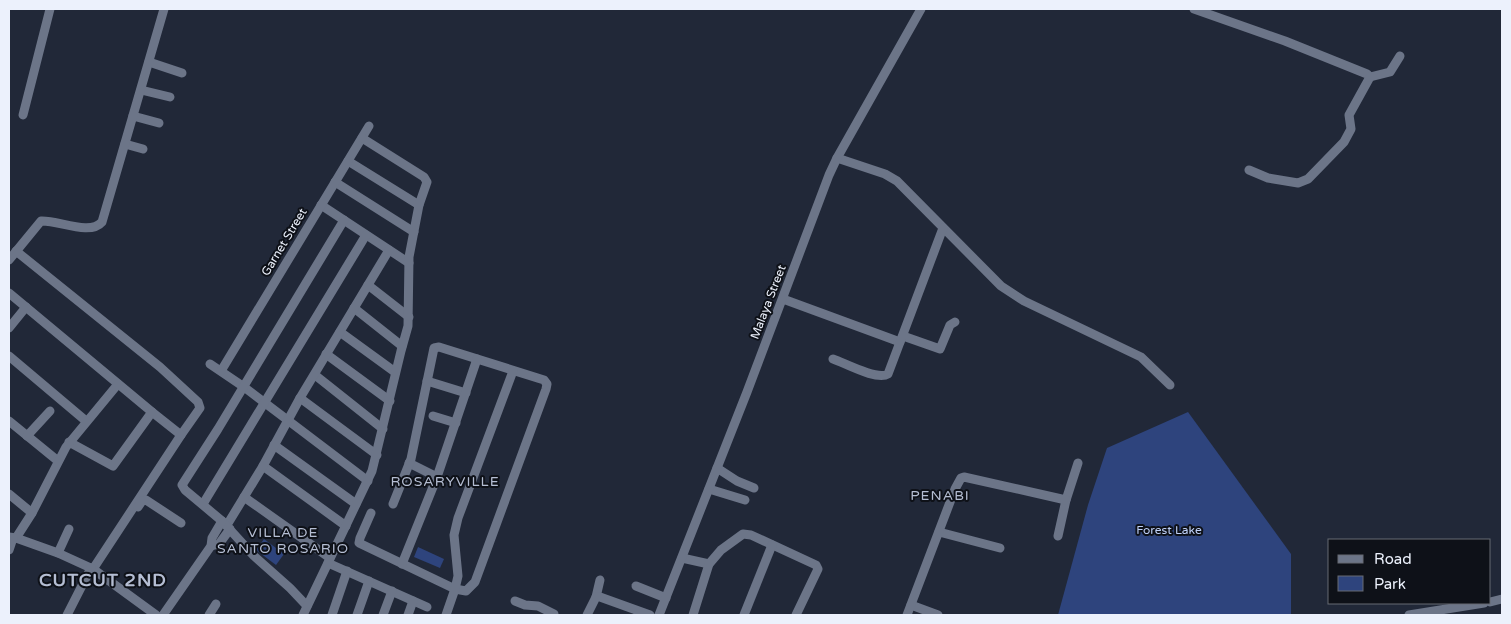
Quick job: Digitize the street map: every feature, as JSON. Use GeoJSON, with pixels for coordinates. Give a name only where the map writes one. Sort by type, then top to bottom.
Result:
{"type":"FeatureCollection","features":[{"type":"Feature","properties":{"kind":"street"},"geometry":{"type":"LineString","coordinates":[[23,115],[50,9]]}},
{"type":"Feature","properties":{"kind":"street"},"geometry":{"type":"LineString","coordinates":[[9,260],[41,222],[90,228],[99,226],[103,218],[164,9]]}},
{"type":"Feature","properties":{"kind":"street","name":"Malaya Street"},"geometry":{"type":"LineString","coordinates":[[659,615],[837,158],[921,9]]}},
{"type":"Feature","properties":{"kind":"street"},"geometry":{"type":"LineString","coordinates":[[1194,9],[1285,41],[1367,74],[1370,77]]}},
{"type":"Feature","properties":{"kind":"street"},"geometry":{"type":"LineString","coordinates":[[1249,170],[1259,176],[1298,183],[1308,179],[1344,142],[1351,128],[1349,115],[1370,77],[1390,72],[1400,56]]}},
{"type":"Feature","properties":{"kind":"street"},"geometry":{"type":"LineString","coordinates":[[149,62],[182,73]]}},
{"type":"Feature","properties":{"kind":"street"},"geometry":{"type":"LineString","coordinates":[[141,90],[170,97]]}},
{"type":"Feature","properties":{"kind":"street"},"geometry":{"type":"LineString","coordinates":[[133,116],[159,123]]}},
{"type":"Feature","properties":{"kind":"street","name":"Garnet Street"},"geometry":{"type":"LineString","coordinates":[[221,372],[368,126]]}},
{"type":"Feature","properties":{"kind":"street"},"geometry":{"type":"LineString","coordinates":[[305,611],[368,480],[377,454],[409,317],[409,263],[419,205],[426,182],[424,177],[362,138]]}},
{"type":"Feature","properties":{"kind":"street"},"geometry":{"type":"LineString","coordinates":[[125,144],[143,149]]}},
{"type":"Feature","properties":{"kind":"street"},"geometry":{"type":"LineString","coordinates":[[837,158],[885,174],[897,181],[1001,286],[1024,301],[1141,357],[1170,385]]}},
{"type":"Feature","properties":{"kind":"street"},"geometry":{"type":"LineString","coordinates":[[348,161],[419,205]]}},
{"type":"Feature","properties":{"kind":"street"},"geometry":{"type":"LineString","coordinates":[[335,182],[414,232]]}},
{"type":"Feature","properties":{"kind":"street"},"geometry":{"type":"LineString","coordinates":[[321,205],[409,263]]}},
{"type":"Feature","properties":{"kind":"street"},"geometry":{"type":"LineString","coordinates":[[305,611],[294,592],[254,556],[226,525],[185,490],[182,485],[244,387],[344,220]]}},
{"type":"Feature","properties":{"kind":"street"},"geometry":{"type":"LineString","coordinates":[[833,359],[876,376],[884,376],[890,368],[944,228]]}},
{"type":"Feature","properties":{"kind":"street"},"geometry":{"type":"LineString","coordinates":[[203,504],[366,235]]}},
{"type":"Feature","properties":{"kind":"street"},"geometry":{"type":"LineString","coordinates":[[163,615],[212,546],[219,544],[226,525],[263,466],[300,398],[389,250]]}},
{"type":"Feature","properties":{"kind":"street"},"geometry":{"type":"LineString","coordinates":[[16,251],[160,367],[198,402],[200,408],[92,569],[67,615]]}},
{"type":"Feature","properties":{"kind":"street"},"geometry":{"type":"LineString","coordinates":[[368,285],[409,317]]}},
{"type":"Feature","properties":{"kind":"street"},"geometry":{"type":"LineString","coordinates":[[9,293],[181,435]]}},
{"type":"Feature","properties":{"kind":"street"},"geometry":{"type":"LineString","coordinates":[[783,299],[901,339],[940,349],[950,325],[955,322]]}},
{"type":"Feature","properties":{"kind":"street"},"geometry":{"type":"LineString","coordinates":[[9,328],[26,307]]}},
{"type":"Feature","properties":{"kind":"street"},"geometry":{"type":"LineString","coordinates":[[354,308],[402,346]]}},
{"type":"Feature","properties":{"kind":"street"},"geometry":{"type":"LineString","coordinates":[[340,332],[396,372]]}},
{"type":"Feature","properties":{"kind":"street"},"geometry":{"type":"LineString","coordinates":[[371,513],[359,543],[456,589],[466,591],[475,582],[546,389],[547,384],[544,380],[436,347],[433,350],[409,463],[393,504]]}},
{"type":"Feature","properties":{"kind":"street"},"geometry":{"type":"LineString","coordinates":[[326,354],[390,401]]}},
{"type":"Feature","properties":{"kind":"street"},"geometry":{"type":"LineString","coordinates":[[9,356],[86,421]]}},
{"type":"Feature","properties":{"kind":"street"},"geometry":{"type":"LineString","coordinates":[[402,564],[437,477],[477,359]]}},
{"type":"Feature","properties":{"kind":"street"},"geometry":{"type":"LineString","coordinates":[[210,364],[244,387],[368,480]]}},
{"type":"Feature","properties":{"kind":"street"},"geometry":{"type":"LineString","coordinates":[[446,615],[456,589],[458,576],[454,535],[458,518],[513,370]]}},
{"type":"Feature","properties":{"kind":"street"},"geometry":{"type":"LineString","coordinates":[[315,375],[383,429]]}},
{"type":"Feature","properties":{"kind":"street"},"geometry":{"type":"LineString","coordinates":[[426,381],[466,392]]}},
{"type":"Feature","properties":{"kind":"street"},"geometry":{"type":"LineString","coordinates":[[9,550],[13,538],[32,513],[69,442],[118,384]]}},
{"type":"Feature","properties":{"kind":"street"},"geometry":{"type":"LineString","coordinates":[[300,398],[377,454]]}},
{"type":"Feature","properties":{"kind":"street"},"geometry":{"type":"LineString","coordinates":[[28,436],[50,411]]}},
{"type":"Feature","properties":{"kind":"street"},"geometry":{"type":"LineString","coordinates":[[69,442],[113,466],[152,412]]}},
{"type":"Feature","properties":{"kind":"street"},"geometry":{"type":"LineString","coordinates":[[433,416],[456,423]]}},
{"type":"Feature","properties":{"kind":"street"},"geometry":{"type":"LineString","coordinates":[[9,421],[58,461]]}},
{"type":"Feature","properties":{"kind":"street"},"geometry":{"type":"LineString","coordinates":[[274,444],[356,504]]}},
{"type":"Feature","properties":{"kind":"street"},"geometry":{"type":"LineString","coordinates":[[409,463],[437,477]]}},
{"type":"Feature","properties":{"kind":"street"},"geometry":{"type":"LineString","coordinates":[[1058,536],[1066,500],[1078,463]]}},
{"type":"Feature","properties":{"kind":"street"},"geometry":{"type":"LineString","coordinates":[[263,466],[346,526]]}},
{"type":"Feature","properties":{"kind":"street"},"geometry":{"type":"LineString","coordinates":[[717,468],[736,481],[754,488]]}},
{"type":"Feature","properties":{"kind":"street"},"geometry":{"type":"LineString","coordinates":[[907,615],[955,489],[961,478],[964,477],[1066,500]]}},
{"type":"Feature","properties":{"kind":"street"},"geometry":{"type":"LineString","coordinates":[[709,489],[745,500]]}},
{"type":"Feature","properties":{"kind":"street"},"geometry":{"type":"LineString","coordinates":[[9,494],[32,513]]}},
{"type":"Feature","properties":{"kind":"street"},"geometry":{"type":"LineString","coordinates":[[244,497],[329,560],[347,571],[427,607]]}},
{"type":"Feature","properties":{"kind":"street"},"geometry":{"type":"LineString","coordinates":[[134,508],[137,509],[142,501],[146,500],[181,523]]}},
{"type":"Feature","properties":{"kind":"street"},"geometry":{"type":"LineString","coordinates":[[58,553],[69,529]]}},
{"type":"Feature","properties":{"kind":"street"},"geometry":{"type":"LineString","coordinates":[[939,532],[1000,548]]}},
{"type":"Feature","properties":{"kind":"street"},"geometry":{"type":"LineString","coordinates":[[693,615],[709,564],[721,550],[743,534],[751,535],[816,565],[818,569],[796,615]]}},
{"type":"Feature","properties":{"kind":"street"},"geometry":{"type":"LineString","coordinates":[[13,538],[58,553],[92,569],[156,615]]}},
{"type":"Feature","properties":{"kind":"street"},"geometry":{"type":"LineString","coordinates":[[744,615],[772,545]]}},
{"type":"Feature","properties":{"kind":"street"},"geometry":{"type":"LineString","coordinates":[[682,558],[709,564]]}},
{"type":"Feature","properties":{"kind":"street"},"geometry":{"type":"LineString","coordinates":[[332,615],[347,571]]}},
{"type":"Feature","properties":{"kind":"street"},"geometry":{"type":"LineString","coordinates":[[357,615],[369,580]]}},
{"type":"Feature","properties":{"kind":"street"},"geometry":{"type":"LineString","coordinates":[[587,615],[596,597],[600,580]]}},
{"type":"Feature","properties":{"kind":"street"},"geometry":{"type":"LineString","coordinates":[[636,586],[666,598]]}},
{"type":"Feature","properties":{"kind":"street"},"geometry":{"type":"LineString","coordinates":[[383,615],[392,591]]}},
{"type":"Feature","properties":{"kind":"street"},"geometry":{"type":"LineString","coordinates":[[596,597],[605,598],[650,615]]}},
{"type":"Feature","properties":{"kind":"street"},"geometry":{"type":"LineString","coordinates":[[408,615],[413,601]]}},
{"type":"Feature","properties":{"kind":"street"},"geometry":{"type":"LineString","coordinates":[[515,601],[529,611],[538,606],[554,614]]}},
{"type":"Feature","properties":{"kind":"street"},"geometry":{"type":"LineString","coordinates":[[209,615],[216,604]]}},
{"type":"Feature","properties":{"kind":"street"},"geometry":{"type":"LineString","coordinates":[[1409,615],[1478,604]]}},
{"type":"Feature","properties":{"kind":"street"},"geometry":{"type":"LineString","coordinates":[[911,606],[938,615]]}},
{"type":"Feature","properties":{"kind":"green space","name":"Forest Lake"},"geometry":{"type":"Polygon","coordinates":[[[1188,412],[1291,554],[1291,615],[1058,615],[1088,505],[1107,448],[1188,412]]]}},
{"type":"Feature","properties":{"kind":"green space"},"geometry":{"type":"Polygon","coordinates":[[[264,539],[284,554],[276,565],[256,550],[264,539]]]}},
{"type":"Feature","properties":{"kind":"green space"},"geometry":{"type":"Polygon","coordinates":[[[418,547],[444,559],[440,568],[414,557],[418,547]]]}},
{"type":"Feature","properties":{"kind":"district","name":"ROSARYVILLE"},"geometry":{"type":"Point","coordinates":[445,481]}},
{"type":"Feature","properties":{"kind":"district","name":"PENABI"},"geometry":{"type":"Point","coordinates":[940,495]}},
{"type":"Feature","properties":{"kind":"district","name":"VILLA DE SANTO ROSARIO"},"geometry":{"type":"Point","coordinates":[283,540]}},
{"type":"Feature","properties":{"kind":"district","name":"CUTCUT 2ND"},"geometry":{"type":"Point","coordinates":[103,580]}}]}
